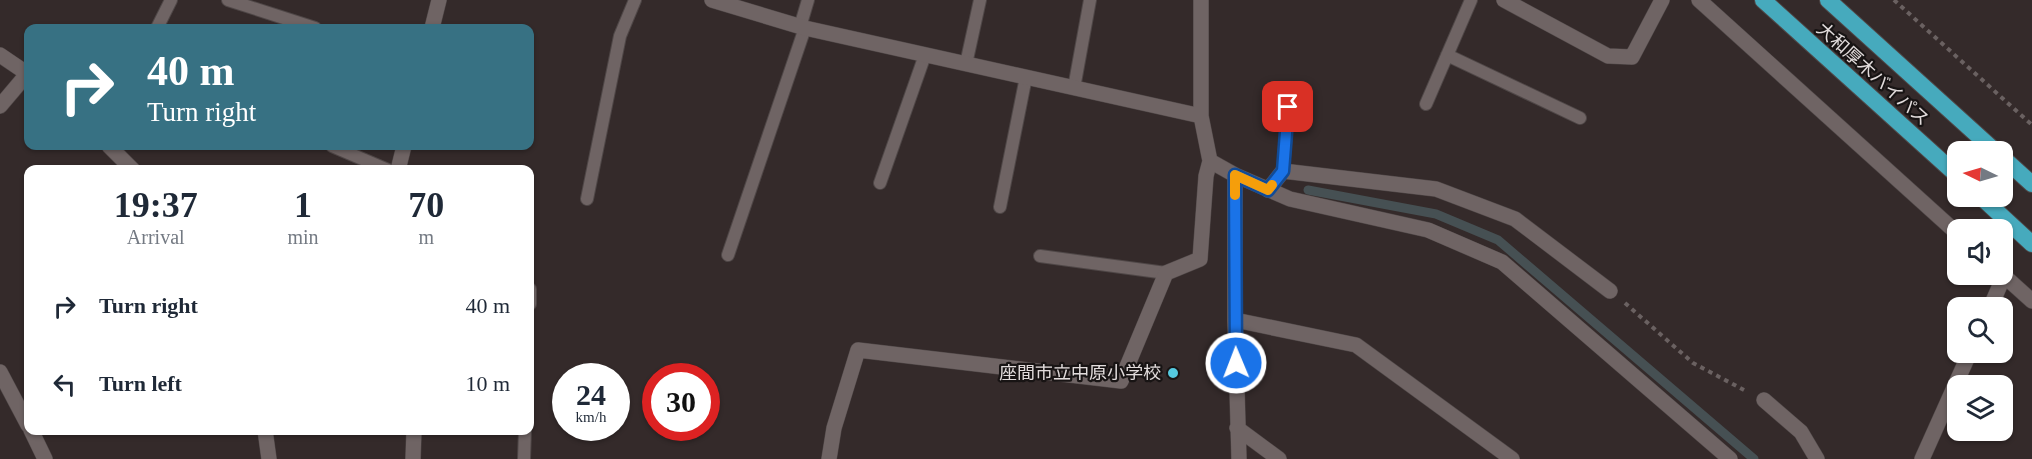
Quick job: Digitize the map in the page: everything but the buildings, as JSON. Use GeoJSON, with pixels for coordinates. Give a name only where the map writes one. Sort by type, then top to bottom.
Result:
{"type":"FeatureCollection","features":[{"type":"Feature","properties":{"kind":"highway","name":"大和厚木バイパス"},"geometry":{"type":"LineString","coordinates":[[1763,0],[1947,166]]}},
{"type":"Feature","properties":{"kind":"highway","name":"大和厚木バイパス"},"geometry":{"type":"LineString","coordinates":[[1828,0],[1984,141]]}},
{"type":"Feature","properties":{"kind":"highway"},"geometry":{"type":"LineString","coordinates":[[2013,167],[2032,184]]}},
{"type":"Feature","properties":{"kind":"highway"},"geometry":{"type":"LineString","coordinates":[[1992,207],[2032,244]]}},
{"type":"Feature","properties":{"kind":"street"},"geometry":{"type":"LineString","coordinates":[[433,24],[439,0]]}},
{"type":"Feature","properties":{"kind":"street"},"geometry":{"type":"LineString","coordinates":[[712,0],[732,3],[802,27],[1200,116]]}},
{"type":"Feature","properties":{"kind":"street"},"geometry":{"type":"LineString","coordinates":[[829,459],[834,428],[858,350],[1120,381],[1166,273],[1200,259],[1206,176],[1210,161],[1200,116],[1201,0]]}},
{"type":"Feature","properties":{"kind":"street"},"geometry":{"type":"LineString","coordinates":[[1504,0],[1608,56],[1632,57],[1662,0]]}},
{"type":"Feature","properties":{"kind":"street"},"geometry":{"type":"LineString","coordinates":[[1699,0],[1947,224]]}},
{"type":"Feature","properties":{"kind":"street"},"geometry":{"type":"LineString","coordinates":[[0,55],[24,70]]}},
{"type":"Feature","properties":{"kind":"street"},"geometry":{"type":"LineString","coordinates":[[0,106],[24,78]]}},
{"type":"Feature","properties":{"kind":"street"},"geometry":{"type":"LineString","coordinates":[[113,150],[128,165]]}},
{"type":"Feature","properties":{"kind":"street"},"geometry":{"type":"LineString","coordinates":[[399,165],[403,150]]}},
{"type":"Feature","properties":{"kind":"street"},"geometry":{"type":"LineString","coordinates":[[1210,161],[1235,175],[1290,199],[1428,230],[1502,262],[1730,459]]}},
{"type":"Feature","properties":{"kind":"street"},"geometry":{"type":"LineString","coordinates":[[1268,190],[1283,171],[1436,189],[1515,219],[1610,291]]}},
{"type":"Feature","properties":{"kind":"street"},"geometry":{"type":"LineString","coordinates":[[1235,175],[1235,320],[1239,459]]}},
{"type":"Feature","properties":{"kind":"street"},"geometry":{"type":"LineString","coordinates":[[2013,284],[2032,301]]}},
{"type":"Feature","properties":{"kind":"street"},"geometry":{"type":"LineString","coordinates":[[1235,320],[1356,345],[1512,459]]}},
{"type":"Feature","properties":{"kind":"street"},"geometry":{"type":"LineString","coordinates":[[1922,459],[1965,363]]}},
{"type":"Feature","properties":{"kind":"street"},"geometry":{"type":"LineString","coordinates":[[0,372],[24,417]]}},
{"type":"Feature","properties":{"kind":"street"},"geometry":{"type":"LineString","coordinates":[[1764,400],[1801,432],[1817,459]]}},
{"type":"Feature","properties":{"kind":"street"},"geometry":{"type":"LineString","coordinates":[[1237,428],[1279,459]]}},
{"type":"Feature","properties":{"kind":"street"},"geometry":{"type":"LineString","coordinates":[[33,435],[45,459]]}},
{"type":"Feature","properties":{"kind":"street"},"geometry":{"type":"LineString","coordinates":[[266,435],[269,459]]}},
{"type":"Feature","properties":{"kind":"street"},"geometry":{"type":"LineString","coordinates":[[413,459],[414,435]]}},
{"type":"Feature","properties":{"kind":"lane"},"geometry":{"type":"LineString","coordinates":[[159,24],[171,0]]}},
{"type":"Feature","properties":{"kind":"lane"},"geometry":{"type":"LineString","coordinates":[[228,0],[303,24]]}},
{"type":"Feature","properties":{"kind":"lane"},"geometry":{"type":"LineString","coordinates":[[587,200],[620,36],[634,0]]}},
{"type":"Feature","properties":{"kind":"lane"},"geometry":{"type":"LineString","coordinates":[[728,255],[802,27],[808,0]]}},
{"type":"Feature","properties":{"kind":"lane"},"geometry":{"type":"LineString","coordinates":[[966,64],[980,0]]}},
{"type":"Feature","properties":{"kind":"lane"},"geometry":{"type":"LineString","coordinates":[[1074,88],[1090,0]]}},
{"type":"Feature","properties":{"kind":"lane"},"geometry":{"type":"LineString","coordinates":[[1426,104],[1471,0]]}},
{"type":"Feature","properties":{"kind":"lane"},"geometry":{"type":"LineString","coordinates":[[880,183],[925,55]]}},
{"type":"Feature","properties":{"kind":"lane"},"geometry":{"type":"LineString","coordinates":[[1447,55],[1580,117]]}},
{"type":"Feature","properties":{"kind":"lane"},"geometry":{"type":"LineString","coordinates":[[1000,207],[1026,77]]}},
{"type":"Feature","properties":{"kind":"lane"},"geometry":{"type":"LineString","coordinates":[[1283,171],[1288,107]]}},
{"type":"Feature","properties":{"kind":"lane"},"geometry":{"type":"LineString","coordinates":[[341,150],[376,165]]}},
{"type":"Feature","properties":{"kind":"lane"},"geometry":{"type":"LineString","coordinates":[[1040,256],[1166,273]]}},
{"type":"Feature","properties":{"kind":"lane"},"geometry":{"type":"LineString","coordinates":[[524,459],[525,435]]}},
{"type":"Feature","properties":{"kind":"path"},"geometry":{"type":"LineString","coordinates":[[1894,0],[2032,124]]}},
{"type":"Feature","properties":{"kind":"path"},"geometry":{"type":"LineString","coordinates":[[1610,291],[1693,363],[1764,400]]}},
{"type":"Feature","properties":{"kind":"waterway"},"geometry":{"type":"LineString","coordinates":[[1308,190],[1436,214],[1498,240],[1754,459]]}},
{"type":"Feature","properties":{"kind":"slow traffic"},"geometry":{"type":"LineString","coordinates":[[1235,195],[1235,175],[1268,190],[1272,185]]}},
{"type":"Feature","properties":{"kind":"place","name":"座間市立中原小学校"},"geometry":{"type":"Point","coordinates":[1173,373]}},
{"type":"Feature","properties":{"kind":"route"},"geometry":{"type":"LineString","coordinates":[[1236,363],[1235,175],[1268,190],[1283,171],[1288,107]]}}]}
